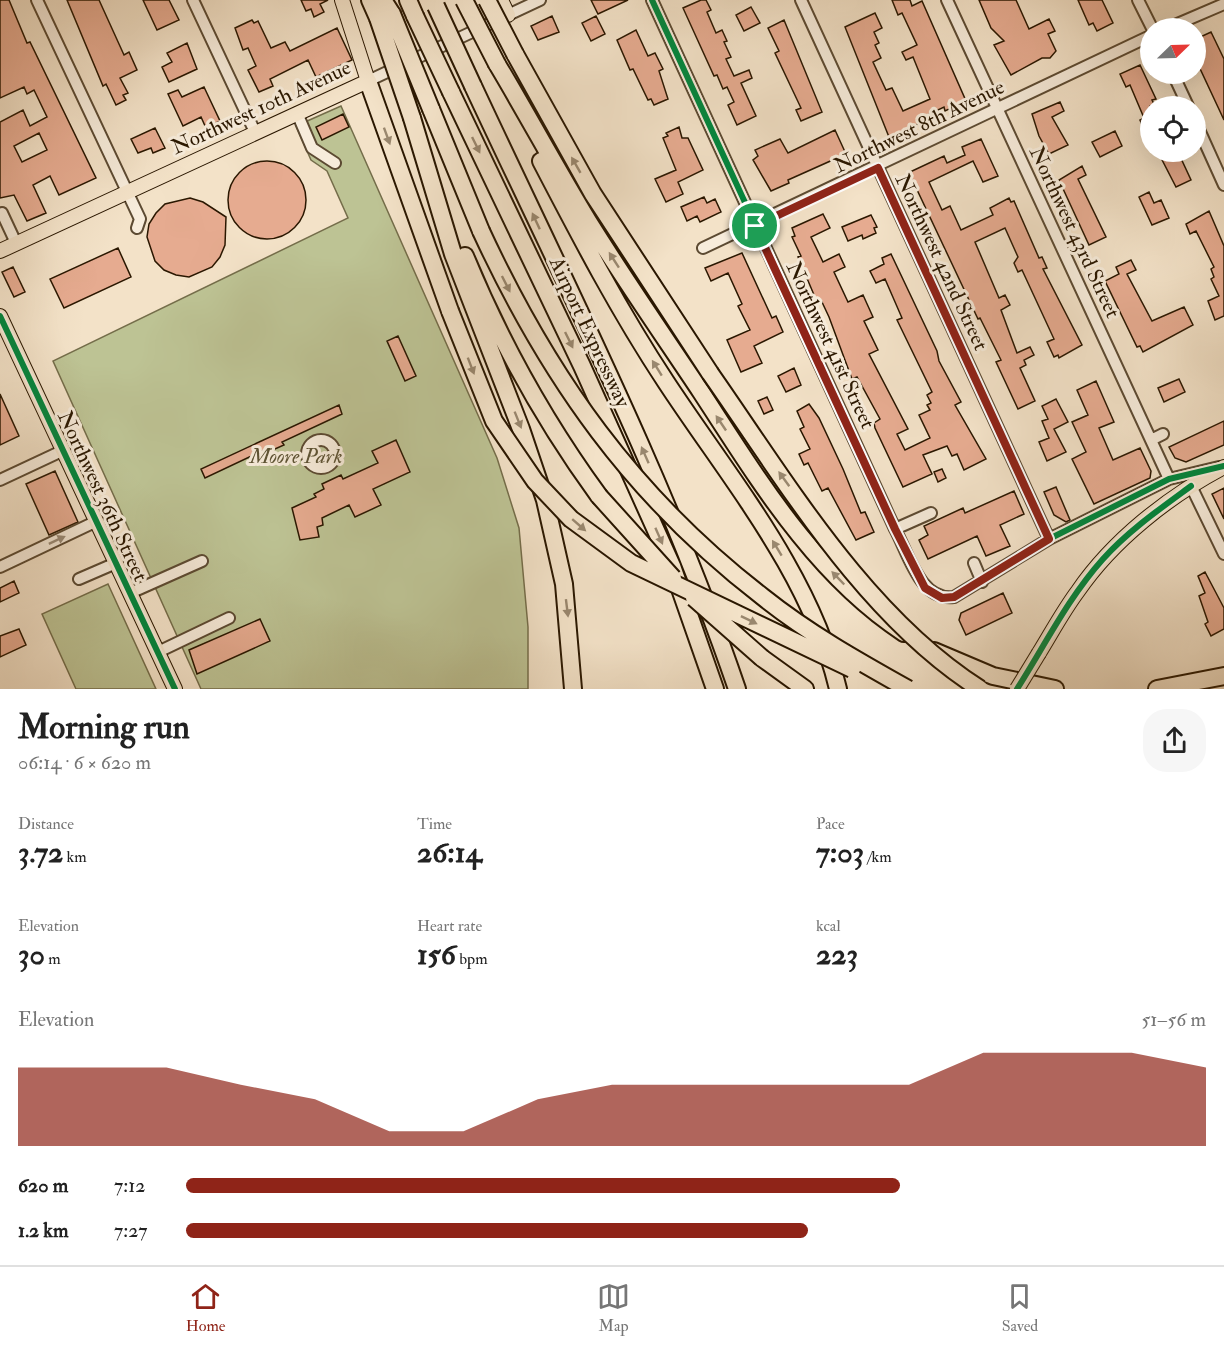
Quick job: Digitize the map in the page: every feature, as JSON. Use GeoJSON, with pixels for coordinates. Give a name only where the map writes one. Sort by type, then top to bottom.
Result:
{"type":"FeatureCollection","features":[{"type":"Feature","properties":{"kind":"highway"},"geometry":{"type":"LineString","coordinates":[[370,0],[384,11],[430,109],[481,231],[545,356],[589,421],[640,483],[696,540],[763,598],[834,647],[908,689]]}},
{"type":"Feature","properties":{"kind":"highway","name":"Airport Expressway"},"geometry":{"type":"LineString","coordinates":[[408,0],[582,366],[672,566],[715,689]]}},
{"type":"Feature","properties":{"kind":"highway"},"geometry":{"type":"LineString","coordinates":[[464,0],[497,64],[612,258],[743,455],[786,516],[826,565],[883,619],[942,655],[993,676],[1055,689]]}},
{"type":"Feature","properties":{"kind":"highway"},"geometry":{"type":"LineString","coordinates":[[487,0],[593,194],[710,373],[814,521],[871,592],[924,648],[980,689]]}},
{"type":"Feature","properties":{"kind":"highway","name":"Airport Expressway"},"geometry":{"type":"LineString","coordinates":[[434,3],[645,454],[701,589],[737,689]]}},
{"type":"Feature","properties":{"kind":"highway"},"geometry":{"type":"LineString","coordinates":[[384,11],[412,118],[463,283],[521,429],[548,509],[564,584],[573,689]]}},
{"type":"Feature","properties":{"kind":"highway"},"geometry":{"type":"LineString","coordinates":[[497,64],[528,136],[600,273],[664,380],[792,574],[819,632],[836,683]]}},
{"type":"Feature","properties":{"kind":"highway"},"geometry":{"type":"LineString","coordinates":[[368,81],[450,311],[485,401],[506,440],[555,504],[590,535],[647,571],[894,689]]}},
{"type":"Feature","properties":{"kind":"highway"},"geometry":{"type":"LineString","coordinates":[[434,187],[478,288],[518,369],[568,452],[600,496],[664,571],[762,658],[805,689]]}},
{"type":"Feature","properties":{"kind":"highway"},"geometry":{"type":"LineString","coordinates":[[1157,689],[1224,676]]}},
{"type":"Feature","properties":{"kind":"main road"},"geometry":{"type":"LineString","coordinates":[[342,0],[368,81]]}},
{"type":"Feature","properties":{"kind":"main road"},"geometry":{"type":"LineString","coordinates":[[501,0],[508,15]]}},
{"type":"Feature","properties":{"kind":"main road","name":"Northwest 10th Avenue"},"geometry":{"type":"LineString","coordinates":[[0,251],[368,81]]}},
{"type":"Feature","properties":{"kind":"main road","name":"Northwest 36th Street"},"geometry":{"type":"LineString","coordinates":[[2,325],[64,450],[176,689]]}},
{"type":"Feature","properties":{"kind":"main road"},"geometry":{"type":"LineString","coordinates":[[1017,689],[1070,602],[1104,558],[1153,515],[1191,486],[1224,466]]}},
{"type":"Feature","properties":{"kind":"street"},"geometry":{"type":"LineString","coordinates":[[37,0],[140,219],[137,228]]}},
{"type":"Feature","properties":{"kind":"street"},"geometry":{"type":"LineString","coordinates":[[194,0],[255,132]]}},
{"type":"Feature","properties":{"kind":"street","name":"Northwest 10th Avenue"},"geometry":{"type":"LineString","coordinates":[[368,81],[540,0]]}},
{"type":"Feature","properties":{"kind":"street","name":"Northwest 41st Street"},"geometry":{"type":"LineString","coordinates":[[652,0],[895,529],[925,588],[942,598],[954,597],[982,582]]}},
{"type":"Feature","properties":{"kind":"street","name":"Northwest 42nd Street"},"geometry":{"type":"LineString","coordinates":[[801,0],[1049,539]]}},
{"type":"Feature","properties":{"kind":"street","name":"Northwest 43rd Street"},"geometry":{"type":"LineString","coordinates":[[947,0],[1169,479]]}},
{"type":"Feature","properties":{"kind":"street"},"geometry":{"type":"LineString","coordinates":[[1138,0],[1147,18]]}},
{"type":"Feature","properties":{"kind":"street"},"geometry":{"type":"LineString","coordinates":[[1191,18],[1224,4]]}},
{"type":"Feature","properties":{"kind":"street","name":"Northwest 8th Avenue"},"geometry":{"type":"LineString","coordinates":[[703,248],[878,168],[1140,41]]}},
{"type":"Feature","properties":{"kind":"street"},"geometry":{"type":"LineString","coordinates":[[297,113],[312,148],[335,163]]}},
{"type":"Feature","properties":{"kind":"street"},"geometry":{"type":"LineString","coordinates":[[1206,145],[1224,185]]}},
{"type":"Feature","properties":{"kind":"street"},"geometry":{"type":"LineString","coordinates":[[0,214],[2,213],[16,243]]}},
{"type":"Feature","properties":{"kind":"street"},"geometry":{"type":"LineString","coordinates":[[1151,440],[1164,434]]}},
{"type":"Feature","properties":{"kind":"street"},"geometry":{"type":"LineString","coordinates":[[0,480],[64,450]]}},
{"type":"Feature","properties":{"kind":"street"},"geometry":{"type":"LineString","coordinates":[[974,563],[982,582],[1049,539],[1169,479],[1224,466]]}},
{"type":"Feature","properties":{"kind":"street"},"geometry":{"type":"LineString","coordinates":[[1191,486],[1224,554]]}},
{"type":"Feature","properties":{"kind":"street"},"geometry":{"type":"LineString","coordinates":[[895,529],[931,513]]}},
{"type":"Feature","properties":{"kind":"street"},"geometry":{"type":"LineString","coordinates":[[0,567],[97,521]]}},
{"type":"Feature","properties":{"kind":"street"},"geometry":{"type":"LineString","coordinates":[[130,593],[202,561]]}},
{"type":"Feature","properties":{"kind":"street"},"geometry":{"type":"LineString","coordinates":[[79,579],[116,563]]}},
{"type":"Feature","properties":{"kind":"street"},"geometry":{"type":"LineString","coordinates":[[158,652],[229,618]]}},
{"type":"Feature","properties":{"kind":"green space","name":"Moore Park"},"geometry":{"type":"Polygon","coordinates":[[[341,106],[497,458],[519,528],[528,627],[528,689],[201,689],[53,361],[348,218],[327,171],[311,160],[296,126],[341,106]]]}},
{"type":"Feature","properties":{"kind":"green space"},"geometry":{"type":"Polygon","coordinates":[[[108,584],[156,689],[76,689],[42,614],[108,584]]]}},
{"type":"Feature","properties":{"kind":"building"},"geometry":{"type":"Polygon","coordinates":[[[0,0],[9,0],[27,43],[30,42],[96,178],[59,195],[50,176],[33,185],[46,213],[27,221],[14,195],[0,198],[0,122],[23,110],[30,126],[47,117],[34,90],[27,94],[24,87],[0,98],[0,0]],[[39,133],[14,146],[22,162],[47,150],[39,133]]]}},
{"type":"Feature","properties":{"kind":"building"},"geometry":{"type":"Polygon","coordinates":[[[67,0],[99,0],[124,55],[129,52],[137,70],[120,78],[128,93],[123,95],[126,100],[116,105],[106,84],[103,86],[67,0]]]}},
{"type":"Feature","properties":{"kind":"building"},"geometry":{"type":"Polygon","coordinates":[[[143,0],[169,0],[179,20],[157,30],[143,0]]]}},
{"type":"Feature","properties":{"kind":"building"},"geometry":{"type":"Polygon","coordinates":[[[301,0],[328,0],[320,4],[324,12],[314,17],[311,9],[306,11],[301,0]]]}},
{"type":"Feature","properties":{"kind":"building"},"geometry":{"type":"Polygon","coordinates":[[[591,0],[628,0],[598,14],[591,0]]]}},
{"type":"Feature","properties":{"kind":"building"},"geometry":{"type":"Polygon","coordinates":[[[706,0],[711,10],[707,12],[716,33],[722,30],[727,41],[724,42],[731,57],[726,59],[734,76],[749,70],[752,78],[741,83],[756,116],[737,125],[728,105],[734,102],[727,87],[723,89],[717,75],[714,76],[683,8],[706,0]]]}},
{"type":"Feature","properties":{"kind":"building"},"geometry":{"type":"Polygon","coordinates":[[[892,0],[910,0],[912,6],[922,1],[966,101],[945,111],[944,107],[925,116],[927,120],[889,137],[845,27],[875,13],[882,28],[874,32],[879,43],[875,45],[881,58],[873,62],[886,90],[892,88],[903,111],[930,99],[913,57],[906,60],[902,52],[917,45],[902,13],[898,15],[892,0]]]}},
{"type":"Feature","properties":{"kind":"building"},"geometry":{"type":"Polygon","coordinates":[[[979,0],[1016,0],[1029,29],[1049,19],[1055,31],[1048,34],[1056,51],[1050,58],[1042,58],[1011,75],[994,45],[1004,41],[991,28],[979,0]]]}},
{"type":"Feature","properties":{"kind":"building"},"geometry":{"type":"Polygon","coordinates":[[[1078,0],[1102,0],[1113,23],[1097,31],[1093,23],[1089,25],[1078,0]]]}},
{"type":"Feature","properties":{"kind":"building"},"geometry":{"type":"Polygon","coordinates":[[[751,7],[760,23],[744,31],[736,15],[751,7]]]}},
{"type":"Feature","properties":{"kind":"building"},"geometry":{"type":"Polygon","coordinates":[[[552,16],[559,32],[538,40],[531,26],[552,16]]]}},
{"type":"Feature","properties":{"kind":"building"},"geometry":{"type":"Polygon","coordinates":[[[596,16],[605,34],[591,41],[582,23],[596,16]]]}},
{"type":"Feature","properties":{"kind":"building"},"geometry":{"type":"Polygon","coordinates":[[[252,20],[254,23],[258,21],[271,48],[285,42],[290,51],[337,28],[352,60],[316,77],[308,60],[270,79],[273,86],[259,92],[248,70],[256,66],[248,48],[243,50],[235,28],[252,20]]]}},
{"type":"Feature","properties":{"kind":"building"},"geometry":{"type":"Polygon","coordinates":[[[784,20],[822,112],[801,121],[796,110],[801,108],[775,53],[779,51],[768,28],[784,20]]]}},
{"type":"Feature","properties":{"kind":"building"},"geometry":{"type":"Polygon","coordinates":[[[636,30],[648,56],[655,53],[663,69],[659,71],[668,99],[654,105],[651,99],[648,100],[633,69],[630,70],[617,40],[636,30]]]}},
{"type":"Feature","properties":{"kind":"building"},"geometry":{"type":"Polygon","coordinates":[[[1211,32],[1224,59],[1224,120],[1206,81],[1206,34],[1211,32]]]}},
{"type":"Feature","properties":{"kind":"building"},"geometry":{"type":"Polygon","coordinates":[[[187,43],[197,69],[169,82],[162,67],[172,62],[167,53],[187,43]]]}},
{"type":"Feature","properties":{"kind":"building"},"geometry":{"type":"Polygon","coordinates":[[[1140,65],[1140,84],[1149,84],[1155,96],[1140,96],[1140,109],[1130,85],[1126,87],[1120,74],[1140,65]]]}},
{"type":"Feature","properties":{"kind":"building"},"geometry":{"type":"Polygon","coordinates":[[[204,87],[220,121],[206,128],[201,117],[183,126],[168,94],[178,90],[182,97],[204,87]]]}},
{"type":"Feature","properties":{"kind":"building"},"geometry":{"type":"Polygon","coordinates":[[[1060,102],[1064,111],[1052,117],[1068,145],[1049,154],[1039,136],[1032,114],[1060,102]]]}},
{"type":"Feature","properties":{"kind":"building"},"geometry":{"type":"Polygon","coordinates":[[[343,114],[349,127],[322,140],[316,127],[343,114]]]}},
{"type":"Feature","properties":{"kind":"building"},"geometry":{"type":"Polygon","coordinates":[[[679,127],[682,138],[688,138],[703,170],[678,182],[683,194],[666,202],[655,179],[676,170],[663,138],[668,136],[666,133],[679,127]]]}},
{"type":"Feature","properties":{"kind":"building"},"geometry":{"type":"Polygon","coordinates":[[[155,128],[165,148],[153,153],[151,148],[138,153],[131,139],[155,128]]]}},
{"type":"Feature","properties":{"kind":"building"},"geometry":{"type":"Polygon","coordinates":[[[835,130],[846,154],[788,180],[789,183],[771,191],[753,160],[758,156],[755,150],[780,139],[788,153],[835,130]]]}},
{"type":"Feature","properties":{"kind":"building"},"geometry":{"type":"Polygon","coordinates":[[[1115,131],[1122,146],[1100,157],[1092,142],[1115,131]]]}},
{"type":"Feature","properties":{"kind":"building"},"geometry":{"type":"Polygon","coordinates":[[[981,139],[998,176],[983,182],[973,161],[929,182],[942,210],[950,206],[961,230],[993,215],[990,208],[1009,198],[1011,202],[1014,201],[1039,258],[1042,257],[1047,268],[1043,269],[1082,345],[1059,358],[1058,355],[1054,357],[1047,342],[1054,339],[1022,270],[1018,272],[1014,263],[1018,257],[1005,228],[975,242],[999,298],[1005,295],[1010,305],[1001,310],[1017,353],[1030,347],[1034,355],[1024,360],[1026,365],[1020,368],[1035,401],[1018,409],[996,362],[1001,360],[980,318],[978,319],[910,172],[944,156],[947,163],[965,155],[962,147],[981,139]]]}},
{"type":"Feature","properties":{"kind":"building"},"geometry":{"type":"Polygon","coordinates":[[[267,161],[282,164],[295,172],[303,185],[306,200],[303,215],[295,228],[282,236],[267,239],[252,236],[239,228],[231,215],[228,200],[231,185],[239,172],[252,164],[267,161]]]}},
{"type":"Feature","properties":{"kind":"building"},"geometry":{"type":"Polygon","coordinates":[[[1163,162],[1183,162],[1191,180],[1176,187],[1163,162]]]}},
{"type":"Feature","properties":{"kind":"building"},"geometry":{"type":"Polygon","coordinates":[[[1082,166],[1086,175],[1078,179],[1106,237],[1089,245],[1059,180],[1082,166]]]}},
{"type":"Feature","properties":{"kind":"building"},"geometry":{"type":"Polygon","coordinates":[[[1149,192],[1154,203],[1161,200],[1169,218],[1152,225],[1139,197],[1149,192]]]}},
{"type":"Feature","properties":{"kind":"building"},"geometry":{"type":"Polygon","coordinates":[[[704,197],[707,203],[715,199],[721,212],[700,222],[697,216],[687,221],[681,207],[704,197]]]}},
{"type":"Feature","properties":{"kind":"building"},"geometry":{"type":"Polygon","coordinates":[[[190,198],[203,202],[226,217],[225,245],[220,257],[212,267],[189,277],[164,270],[155,261],[147,237],[149,224],[165,204],[190,198]]]}},
{"type":"Feature","properties":{"kind":"building"},"geometry":{"type":"Polygon","coordinates":[[[1209,211],[1224,246],[1224,316],[1215,320],[1208,301],[1219,296],[1211,279],[1214,277],[1211,269],[1214,267],[1196,231],[1190,234],[1186,224],[1209,211]]]}},
{"type":"Feature","properties":{"kind":"building"},"geometry":{"type":"Polygon","coordinates":[[[823,214],[830,228],[811,237],[823,262],[839,254],[845,267],[834,272],[848,302],[863,295],[873,317],[864,321],[878,350],[869,354],[908,429],[897,434],[905,450],[930,438],[919,415],[930,410],[927,405],[931,403],[927,395],[932,392],[897,320],[902,318],[885,279],[876,283],[870,271],[884,264],[882,258],[891,254],[937,351],[939,361],[961,402],[955,405],[986,459],[964,470],[957,454],[952,456],[947,446],[923,455],[932,474],[903,487],[875,428],[874,423],[880,419],[857,377],[852,379],[829,317],[821,300],[817,302],[792,237],[795,236],[792,228],[823,214]]]}},
{"type":"Feature","properties":{"kind":"building"},"geometry":{"type":"Polygon","coordinates":[[[871,215],[877,227],[874,228],[876,233],[863,239],[862,235],[848,241],[842,227],[871,215]]]}},
{"type":"Feature","properties":{"kind":"building"},"geometry":{"type":"Polygon","coordinates":[[[118,248],[131,277],[64,308],[50,279],[118,248]]]}},
{"type":"Feature","properties":{"kind":"building"},"geometry":{"type":"Polygon","coordinates":[[[742,253],[772,318],[776,316],[783,332],[754,346],[762,363],[741,372],[727,340],[750,330],[738,306],[742,304],[728,273],[711,281],[705,268],[742,253]]]}},
{"type":"Feature","properties":{"kind":"building"},"geometry":{"type":"Polygon","coordinates":[[[1131,260],[1136,270],[1127,274],[1152,321],[1184,307],[1193,325],[1143,352],[1140,346],[1137,347],[1105,281],[1119,274],[1116,267],[1131,260]]]}},
{"type":"Feature","properties":{"kind":"building"},"geometry":{"type":"Polygon","coordinates":[[[13,267],[25,292],[14,297],[2,272],[13,267]]]}},
{"type":"Feature","properties":{"kind":"building"},"geometry":{"type":"Polygon","coordinates":[[[398,336],[416,376],[405,381],[387,341],[398,336]]]}},
{"type":"Feature","properties":{"kind":"building"},"geometry":{"type":"Polygon","coordinates":[[[794,368],[801,385],[786,392],[778,376],[794,368]]]}},
{"type":"Feature","properties":{"kind":"building"},"geometry":{"type":"Polygon","coordinates":[[[1179,379],[1185,392],[1164,402],[1158,388],[1179,379]]]}},
{"type":"Feature","properties":{"kind":"building"},"geometry":{"type":"Polygon","coordinates":[[[1096,381],[1114,422],[1099,428],[1113,460],[1140,448],[1151,471],[1150,478],[1094,504],[1072,459],[1086,452],[1072,422],[1088,415],[1077,390],[1096,381]]]}},
{"type":"Feature","properties":{"kind":"building"},"geometry":{"type":"Polygon","coordinates":[[[0,394],[19,436],[0,445],[0,394]]]}},
{"type":"Feature","properties":{"kind":"building"},"geometry":{"type":"Polygon","coordinates":[[[767,397],[773,410],[764,414],[758,401],[767,397]]]}},
{"type":"Feature","properties":{"kind":"building"},"geometry":{"type":"Polygon","coordinates":[[[1056,399],[1068,422],[1054,429],[1066,452],[1047,461],[1039,442],[1049,438],[1042,421],[1048,419],[1042,406],[1056,399]]]}},
{"type":"Feature","properties":{"kind":"building"},"geometry":{"type":"Polygon","coordinates":[[[809,404],[819,418],[861,513],[865,512],[874,532],[856,540],[828,488],[822,491],[808,463],[804,465],[799,454],[810,449],[800,429],[804,427],[797,411],[809,404]]]}},
{"type":"Feature","properties":{"kind":"building"},"geometry":{"type":"Polygon","coordinates":[[[339,405],[342,414],[282,442],[284,445],[266,453],[264,450],[205,478],[201,469],[339,405]]]}},
{"type":"Feature","properties":{"kind":"building"},"geometry":{"type":"Polygon","coordinates":[[[1224,421],[1224,445],[1186,462],[1175,458],[1169,447],[1224,421]]]}},
{"type":"Feature","properties":{"kind":"building"},"geometry":{"type":"Polygon","coordinates":[[[396,440],[410,472],[373,489],[381,505],[355,517],[349,505],[322,518],[323,525],[317,527],[319,537],[300,540],[292,508],[316,497],[314,494],[324,489],[322,484],[341,475],[343,479],[378,463],[372,451],[396,440]]]}},
{"type":"Feature","properties":{"kind":"building"},"geometry":{"type":"Polygon","coordinates":[[[942,469],[946,478],[938,482],[934,472],[942,469]]]}},
{"type":"Feature","properties":{"kind":"building"},"geometry":{"type":"Polygon","coordinates":[[[55,471],[78,522],[49,535],[26,484],[55,471]]]}},
{"type":"Feature","properties":{"kind":"building"},"geometry":{"type":"Polygon","coordinates":[[[1056,487],[1070,520],[1066,522],[1054,515],[1044,492],[1056,487]]]}},
{"type":"Feature","properties":{"kind":"building"},"geometry":{"type":"Polygon","coordinates":[[[1224,488],[1224,519],[1212,494],[1224,488]]]}},
{"type":"Feature","properties":{"kind":"building"},"geometry":{"type":"Polygon","coordinates":[[[1014,491],[1024,514],[1000,525],[1010,546],[986,556],[977,536],[928,559],[919,540],[928,535],[924,526],[963,508],[965,513],[1014,491]]]}},
{"type":"Feature","properties":{"kind":"building"},"geometry":{"type":"Polygon","coordinates":[[[1205,572],[1224,608],[1224,629],[1211,636],[1205,624],[1208,622],[1199,596],[1205,593],[1198,576],[1205,572]]]}},
{"type":"Feature","properties":{"kind":"building"},"geometry":{"type":"Polygon","coordinates":[[[14,581],[19,593],[0,602],[0,588],[14,581]]]}},
{"type":"Feature","properties":{"kind":"building"},"geometry":{"type":"Polygon","coordinates":[[[1003,593],[1012,613],[966,635],[959,620],[961,613],[1003,593]]]}},
{"type":"Feature","properties":{"kind":"building"},"geometry":{"type":"Polygon","coordinates":[[[260,619],[270,641],[197,674],[189,650],[260,619]]]}},
{"type":"Feature","properties":{"kind":"building"},"geometry":{"type":"Polygon","coordinates":[[[19,629],[26,645],[0,657],[0,636],[19,629]]]}},
{"type":"Feature","properties":{"kind":"cycle path"},"geometry":{"type":"LineString","coordinates":[[652,0],[911,563],[932,592],[954,597],[1049,539],[1169,479],[1224,466]]}},
{"type":"Feature","properties":{"kind":"cycle path"},"geometry":{"type":"LineString","coordinates":[[0,316],[175,689]]}},
{"type":"Feature","properties":{"kind":"cycle path"},"geometry":{"type":"LineString","coordinates":[[1017,689],[1090,574],[1134,529],[1191,486]]}},
{"type":"Feature","properties":{"kind":"route"},"geometry":{"type":"LineString","coordinates":[[878,168],[1049,539],[971,589],[954,597],[942,598],[925,588],[895,529],[755,226],[878,168]]}}]}
